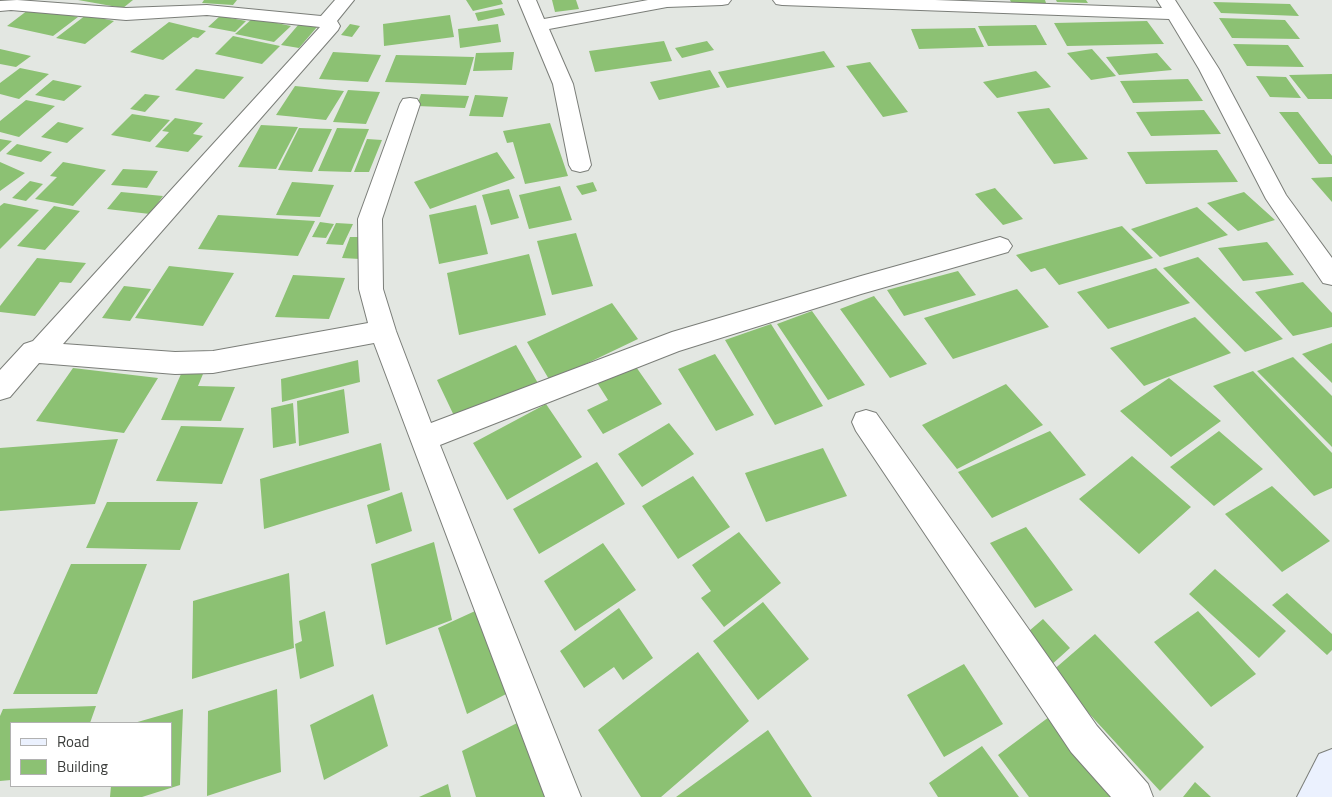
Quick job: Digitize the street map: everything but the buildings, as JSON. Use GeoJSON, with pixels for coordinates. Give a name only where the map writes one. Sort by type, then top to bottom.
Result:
{"type":"FeatureCollection","features":[{"type":"Feature","properties":{"kind":"main road"},"geometry":{"type":"LineString","coordinates":[[1314,797],[1332,767]]}},
{"type":"Feature","properties":{"kind":"street"},"geometry":{"type":"LineString","coordinates":[[126,14],[140,0]]}},
{"type":"Feature","properties":{"kind":"street"},"geometry":{"type":"LineString","coordinates":[[326,22],[345,0]]}},
{"type":"Feature","properties":{"kind":"street"},"geometry":{"type":"LineString","coordinates":[[527,0],[563,84],[580,165]]}},
{"type":"Feature","properties":{"kind":"street"},"geometry":{"type":"LineString","coordinates":[[537,26],[667,2],[722,0]]}},
{"type":"Feature","properties":{"kind":"street"},"geometry":{"type":"LineString","coordinates":[[782,0],[1170,7],[1210,70],[1277,199],[1332,276]]}},
{"type":"Feature","properties":{"kind":"street"},"geometry":{"type":"LineString","coordinates":[[0,389],[33,352],[42,349],[331,26],[326,22],[207,10],[126,14],[11,5],[1,6]]}},
{"type":"Feature","properties":{"kind":"street"},"geometry":{"type":"LineString","coordinates":[[410,104],[370,219],[371,289],[383,331],[563,797]]}},
{"type":"Feature","properties":{"kind":"street"},"geometry":{"type":"LineString","coordinates":[[424,439],[672,343],[861,285],[1000,246]]}},
{"type":"Feature","properties":{"kind":"street"},"geometry":{"type":"LineString","coordinates":[[33,352],[175,363],[213,362],[383,331]]}},
{"type":"Feature","properties":{"kind":"street"},"geometry":{"type":"LineString","coordinates":[[866,422],[1084,739],[1135,797]]}}]}
